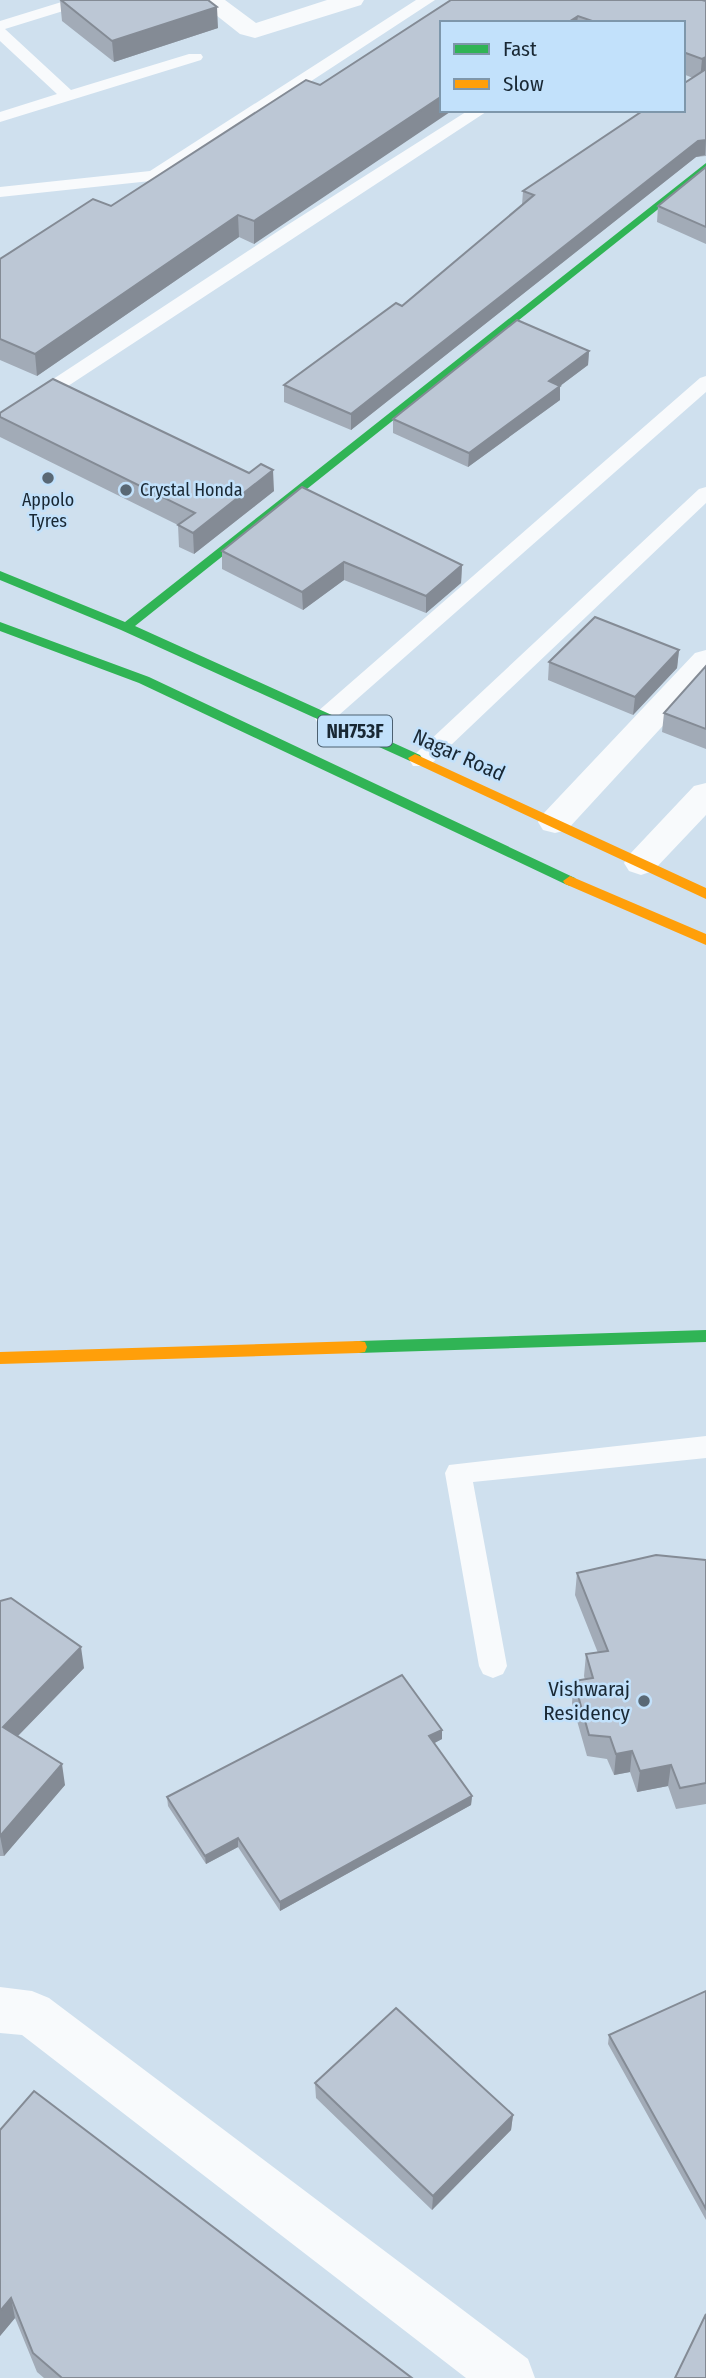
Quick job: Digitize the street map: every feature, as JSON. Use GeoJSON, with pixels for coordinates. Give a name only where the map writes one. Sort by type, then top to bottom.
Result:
{"type":"FeatureCollection","features":[{"type":"Feature","properties":{"kind":"main road"},"geometry":{"type":"LineString","coordinates":[[126,627],[706,166]]}},
{"type":"Feature","properties":{"kind":"main road","name":"Nagar Road"},"geometry":{"type":"LineString","coordinates":[[0,575],[126,627],[555,822],[706,894]]}},
{"type":"Feature","properties":{"kind":"main road","name":"NH753F"},"geometry":{"type":"LineString","coordinates":[[0,626],[144,680],[537,867],[706,940]]}},
{"type":"Feature","properties":{"kind":"main road"},"geometry":{"type":"LineString","coordinates":[[0,1358],[706,1336]]}},
{"type":"Feature","properties":{"kind":"street"},"geometry":{"type":"LineString","coordinates":[[209,0],[249,29],[255,30],[352,0]]}},
{"type":"Feature","properties":{"kind":"street"},"geometry":{"type":"LineString","coordinates":[[555,822],[706,660]]}},
{"type":"Feature","properties":{"kind":"street"},"geometry":{"type":"LineString","coordinates":[[641,863],[706,794]]}},
{"type":"Feature","properties":{"kind":"street"},"geometry":{"type":"LineString","coordinates":[[0,2010],[33,2014],[509,2378]]}},
{"type":"Feature","properties":{"kind":"lane"},"geometry":{"type":"LineString","coordinates":[[0,26],[84,0]]}},
{"type":"Feature","properties":{"kind":"lane"},"geometry":{"type":"LineString","coordinates":[[0,192],[153,177],[426,0]]}},
{"type":"Feature","properties":{"kind":"lane"},"geometry":{"type":"LineString","coordinates":[[0,33],[67,95]]}},
{"type":"Feature","properties":{"kind":"lane"},"geometry":{"type":"LineString","coordinates":[[0,117],[195,57]]}},
{"type":"Feature","properties":{"kind":"lane"},"geometry":{"type":"LineString","coordinates":[[0,422],[478,112]]}},
{"type":"Feature","properties":{"kind":"lane"},"geometry":{"type":"LineString","coordinates":[[324,717],[706,382]]}},
{"type":"Feature","properties":{"kind":"lane"},"geometry":{"type":"LineString","coordinates":[[421,761],[706,493]]}},
{"type":"Feature","properties":{"kind":"lane"},"geometry":{"type":"LineString","coordinates":[[493,1666],[457,1473],[706,1447]]}},
{"type":"Feature","properties":{"kind":"building"},"geometry":{"type":"Polygon","coordinates":[[[61,0],[208,0],[217,7],[112,41],[61,0]]]}},
{"type":"Feature","properties":{"kind":"building"},"geometry":{"type":"Polygon","coordinates":[[[451,0],[706,1],[706,57],[702,59],[685,53],[685,21],[592,21],[578,16],[570,21],[440,21],[440,97],[254,221],[238,215],[35,354],[0,339],[0,259],[93,199],[111,206],[306,80],[320,85],[451,0]]]}},
{"type":"Feature","properties":{"kind":"building"},"geometry":{"type":"Polygon","coordinates":[[[706,69],[706,140],[698,141],[351,414],[284,385],[396,303],[402,306],[534,195],[523,191],[641,112],[685,112],[685,83],[706,69]]]}},
{"type":"Feature","properties":{"kind":"building"},"geometry":{"type":"Polygon","coordinates":[[[706,167],[706,227],[658,206],[706,167]]]}},
{"type":"Feature","properties":{"kind":"building"},"geometry":{"type":"Polygon","coordinates":[[[517,320],[589,351],[549,381],[560,386],[469,453],[393,419],[517,320]]]}},
{"type":"Feature","properties":{"kind":"building"},"geometry":{"type":"Polygon","coordinates":[[[53,379],[249,473],[261,464],[273,470],[193,533],[178,525],[195,513],[0,417],[0,413],[53,379]]]}},
{"type":"Feature","properties":{"kind":"building"},"geometry":{"type":"Polygon","coordinates":[[[302,487],[462,565],[426,596],[344,562],[302,592],[222,551],[302,487]]]}},
{"type":"Feature","properties":{"kind":"building"},"geometry":{"type":"Polygon","coordinates":[[[595,617],[679,650],[635,697],[549,662],[595,617]]]}},
{"type":"Feature","properties":{"kind":"building"},"geometry":{"type":"Polygon","coordinates":[[[706,666],[706,729],[664,713],[706,666]]]}},
{"type":"Feature","properties":{"kind":"building","name":"Vishwaraj Residency"},"geometry":{"type":"Polygon","coordinates":[[[656,1555],[706,1560],[706,1783],[680,1788],[671,1765],[640,1771],[632,1751],[616,1754],[610,1737],[589,1735],[574,1681],[593,1678],[586,1654],[608,1651],[577,1573],[656,1555]]]}},
{"type":"Feature","properties":{"kind":"building"},"geometry":{"type":"Polygon","coordinates":[[[11,1598],[81,1647],[3,1727],[62,1764],[0,1836],[0,1601],[11,1598]]]}},
{"type":"Feature","properties":{"kind":"building"},"geometry":{"type":"Polygon","coordinates":[[[402,1675],[442,1730],[429,1736],[472,1796],[280,1902],[238,1838],[205,1856],[167,1797],[402,1675]]]}},
{"type":"Feature","properties":{"kind":"building"},"geometry":{"type":"Polygon","coordinates":[[[706,1991],[706,2209],[609,2035],[706,1991]]]}},
{"type":"Feature","properties":{"kind":"building"},"geometry":{"type":"Polygon","coordinates":[[[396,2008],[513,2115],[433,2196],[315,2083],[396,2008]]]}},
{"type":"Feature","properties":{"kind":"building"},"geometry":{"type":"Polygon","coordinates":[[[34,2091],[412,2378],[62,2378],[33,2353],[11,2298],[0,2311],[0,2130],[34,2091]]]}},
{"type":"Feature","properties":{"kind":"building"},"geometry":{"type":"Polygon","coordinates":[[[706,2314],[706,2378],[675,2378],[706,2314]]]}},
{"type":"Feature","properties":{"kind":"traffic: fast"},"geometry":{"type":"LineString","coordinates":[[126,627],[706,166]]}},
{"type":"Feature","properties":{"kind":"traffic: fast"},"geometry":{"type":"LineString","coordinates":[[0,575],[126,627],[415,758]]}},
{"type":"Feature","properties":{"kind":"traffic: fast"},"geometry":{"type":"LineString","coordinates":[[0,626],[144,680],[570,881]]}},
{"type":"Feature","properties":{"kind":"traffic: fast"},"geometry":{"type":"LineString","coordinates":[[359,1347],[706,1336]]}},
{"type":"Feature","properties":{"kind":"traffic: slow"},"geometry":{"type":"LineString","coordinates":[[415,758],[706,894]]}},
{"type":"Feature","properties":{"kind":"traffic: slow"},"geometry":{"type":"LineString","coordinates":[[570,881],[706,940]]}},
{"type":"Feature","properties":{"kind":"traffic: slow"},"geometry":{"type":"LineString","coordinates":[[0,1358],[359,1347]]}},
{"type":"Feature","properties":{"kind":"place","name":"Appolo Tyres"},"geometry":{"type":"Point","coordinates":[48,478]}},
{"type":"Feature","properties":{"kind":"place","name":"Crystal Honda"},"geometry":{"type":"Point","coordinates":[126,490]}},
{"type":"Feature","properties":{"kind":"place","name":"Vishwaraj Residency"},"geometry":{"type":"Point","coordinates":[644,1701]}}]}
